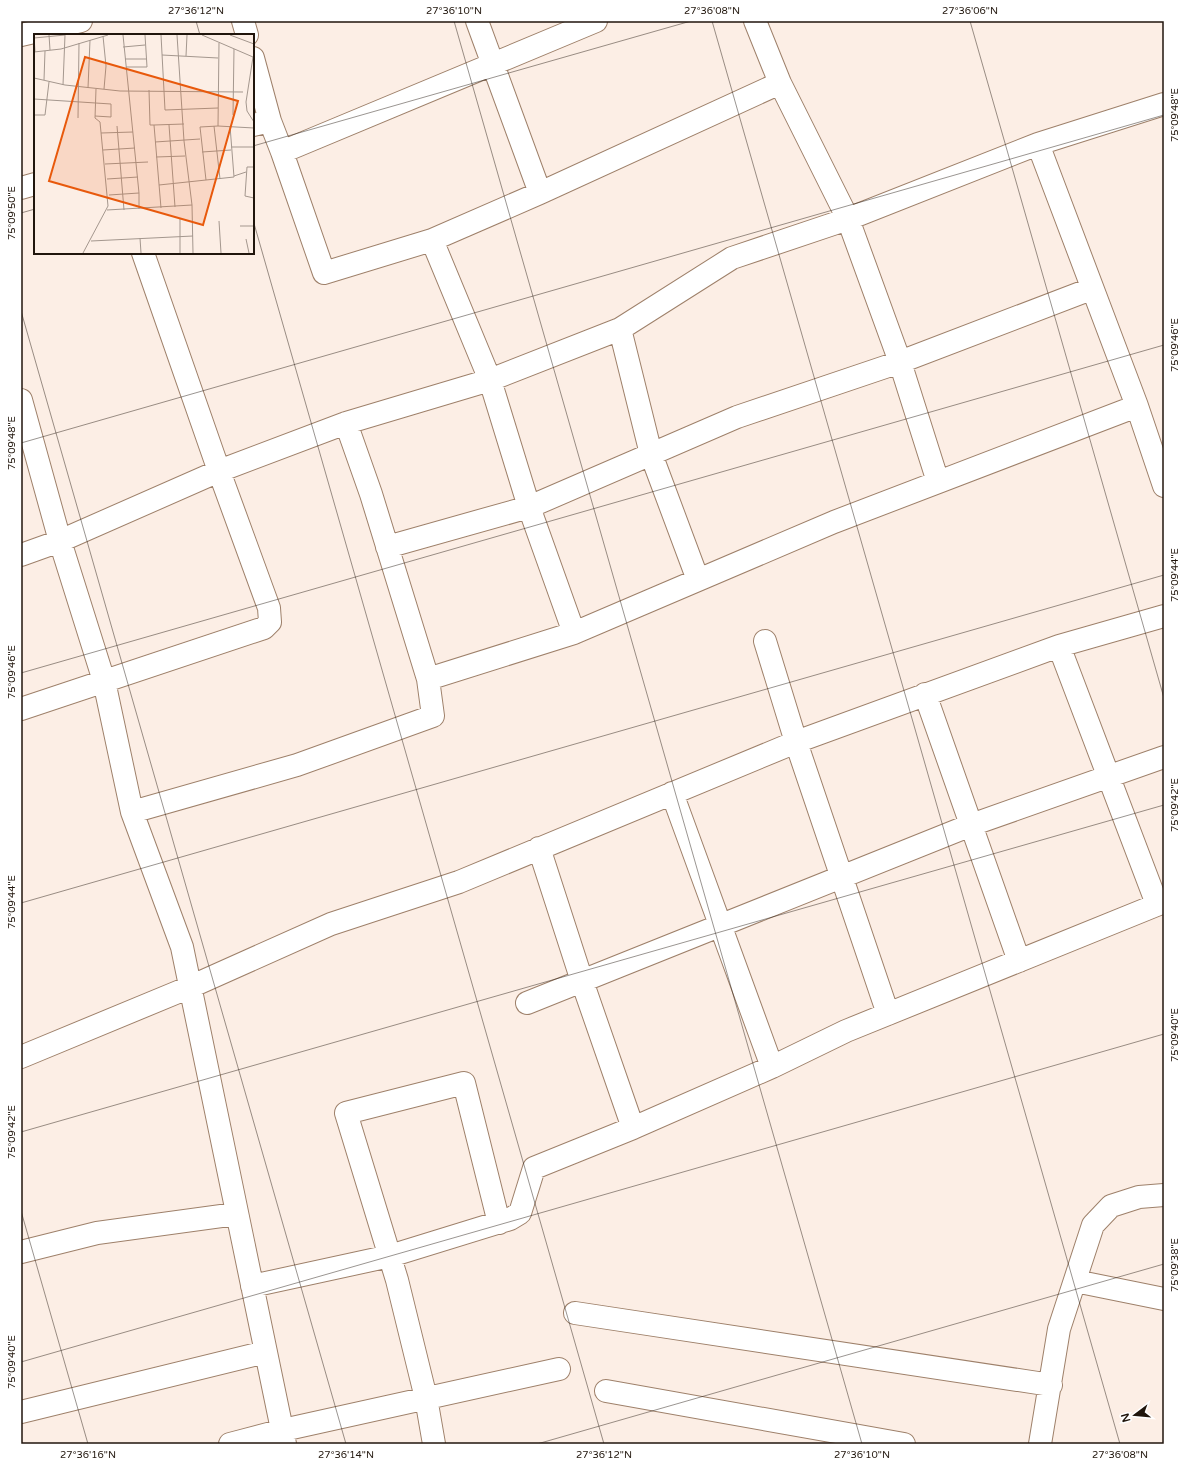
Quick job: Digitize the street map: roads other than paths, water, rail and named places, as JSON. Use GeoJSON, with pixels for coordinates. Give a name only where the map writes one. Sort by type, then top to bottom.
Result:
{"type":"FeatureCollection","features":[{"type":"Feature","properties":{"kind":"street"},"geometry":{"type":"LineString","coordinates":[[21,35],[81,21]]}},
{"type":"Feature","properties":{"kind":"street"},"geometry":{"type":"LineString","coordinates":[[243,21],[247,34]]}},
{"type":"Feature","properties":{"kind":"street"},"geometry":{"type":"LineString","coordinates":[[477,21],[540,193]]}},
{"type":"Feature","properties":{"kind":"street"},"geometry":{"type":"LineString","coordinates":[[282,152],[596,21]]}},
{"type":"Feature","properties":{"kind":"street"},"geometry":{"type":"LineString","coordinates":[[755,21],[780,83],[848,219],[900,362],[938,482]]}},
{"type":"Feature","properties":{"kind":"street"},"geometry":{"type":"LineString","coordinates":[[254,66],[261,123],[282,152],[324,273],[432,240],[540,193],[780,83]]}},
{"type":"Feature","properties":{"kind":"street"},"geometry":{"type":"LineString","coordinates":[[21,555],[60,541],[219,471],[346,423],[490,380],[620,329],[732,258],[848,219],[1038,144],[1164,104]]}},
{"type":"Feature","properties":{"kind":"street"},"geometry":{"type":"LineString","coordinates":[[1038,144],[1091,289],[1137,406],[1164,486]]}},
{"type":"Feature","properties":{"kind":"street"},"geometry":{"type":"LineString","coordinates":[[21,188],[34,184]]}},
{"type":"Feature","properties":{"kind":"street"},"geometry":{"type":"LineString","coordinates":[[432,240],[490,380],[529,507],[574,633]]}},
{"type":"Feature","properties":{"kind":"street"},"geometry":{"type":"LineString","coordinates":[[21,709],[264,628],[270,622],[269,608],[219,471],[143,254]]}},
{"type":"Feature","properties":{"kind":"street"},"geometry":{"type":"LineString","coordinates":[[387,547],[529,507],[737,417],[900,362],[1091,289]]}},
{"type":"Feature","properties":{"kind":"street"},"geometry":{"type":"LineString","coordinates":[[620,329],[651,454],[698,580]]}},
{"type":"Feature","properties":{"kind":"street"},"geometry":{"type":"LineString","coordinates":[[21,400],[60,541],[104,681],[132,812],[182,947],[208,1067],[236,1214],[284,1437]]}},
{"type":"Feature","properties":{"kind":"street"},"geometry":{"type":"LineString","coordinates":[[428,679],[574,633],[834,522],[1137,406]]}},
{"type":"Feature","properties":{"kind":"street"},"geometry":{"type":"LineString","coordinates":[[132,812],[296,765],[433,716],[428,679],[371,494],[346,423]]}},
{"type":"Feature","properties":{"kind":"street"},"geometry":{"type":"LineString","coordinates":[[21,1057],[190,987],[332,924],[459,882],[796,742],[1059,646],[1164,616]]}},
{"type":"Feature","properties":{"kind":"street"},"geometry":{"type":"LineString","coordinates":[[765,641],[796,742],[888,1014]]}},
{"type":"Feature","properties":{"kind":"street"},"geometry":{"type":"LineString","coordinates":[[252,1286],[390,1256],[510,1219],[520,1213],[534,1168],[633,1128],[772,1067],[846,1031],[1160,903],[1059,646]]}},
{"type":"Feature","properties":{"kind":"street"},"geometry":{"type":"LineString","coordinates":[[925,694],[1019,961]]}},
{"type":"Feature","properties":{"kind":"street"},"geometry":{"type":"LineString","coordinates":[[527,1003],[971,826],[1164,757]]}},
{"type":"Feature","properties":{"kind":"street"},"geometry":{"type":"LineString","coordinates":[[672,793],[772,1067]]}},
{"type":"Feature","properties":{"kind":"street"},"geometry":{"type":"LineString","coordinates":[[539,848],[582,981],[633,1128]]}},
{"type":"Feature","properties":{"kind":"street"},"geometry":{"type":"LineString","coordinates":[[434,1444],[426,1398],[390,1256],[346,1113],[464,1082],[499,1223]]}},
{"type":"Feature","properties":{"kind":"street"},"geometry":{"type":"LineString","coordinates":[[1040,1444],[1060,1329],[1093,1225],[1111,1206],[1139,1197],[1164,1195]]}},
{"type":"Feature","properties":{"kind":"street"},"geometry":{"type":"LineString","coordinates":[[21,1252],[97,1233],[236,1214]]}},
{"type":"Feature","properties":{"kind":"street"},"geometry":{"type":"LineString","coordinates":[[1075,1281],[1164,1299]]}},
{"type":"Feature","properties":{"kind":"street"},"geometry":{"type":"LineString","coordinates":[[575,1313],[1051,1385]]}},
{"type":"Feature","properties":{"kind":"street"},"geometry":{"type":"LineString","coordinates":[[21,1412],[266,1352]]}},
{"type":"Feature","properties":{"kind":"street"},"geometry":{"type":"LineString","coordinates":[[230,1444],[284,1437],[426,1398],[559,1369]]}},
{"type":"Feature","properties":{"kind":"street"},"geometry":{"type":"LineString","coordinates":[[606,1391],[904,1444]]}}]}
